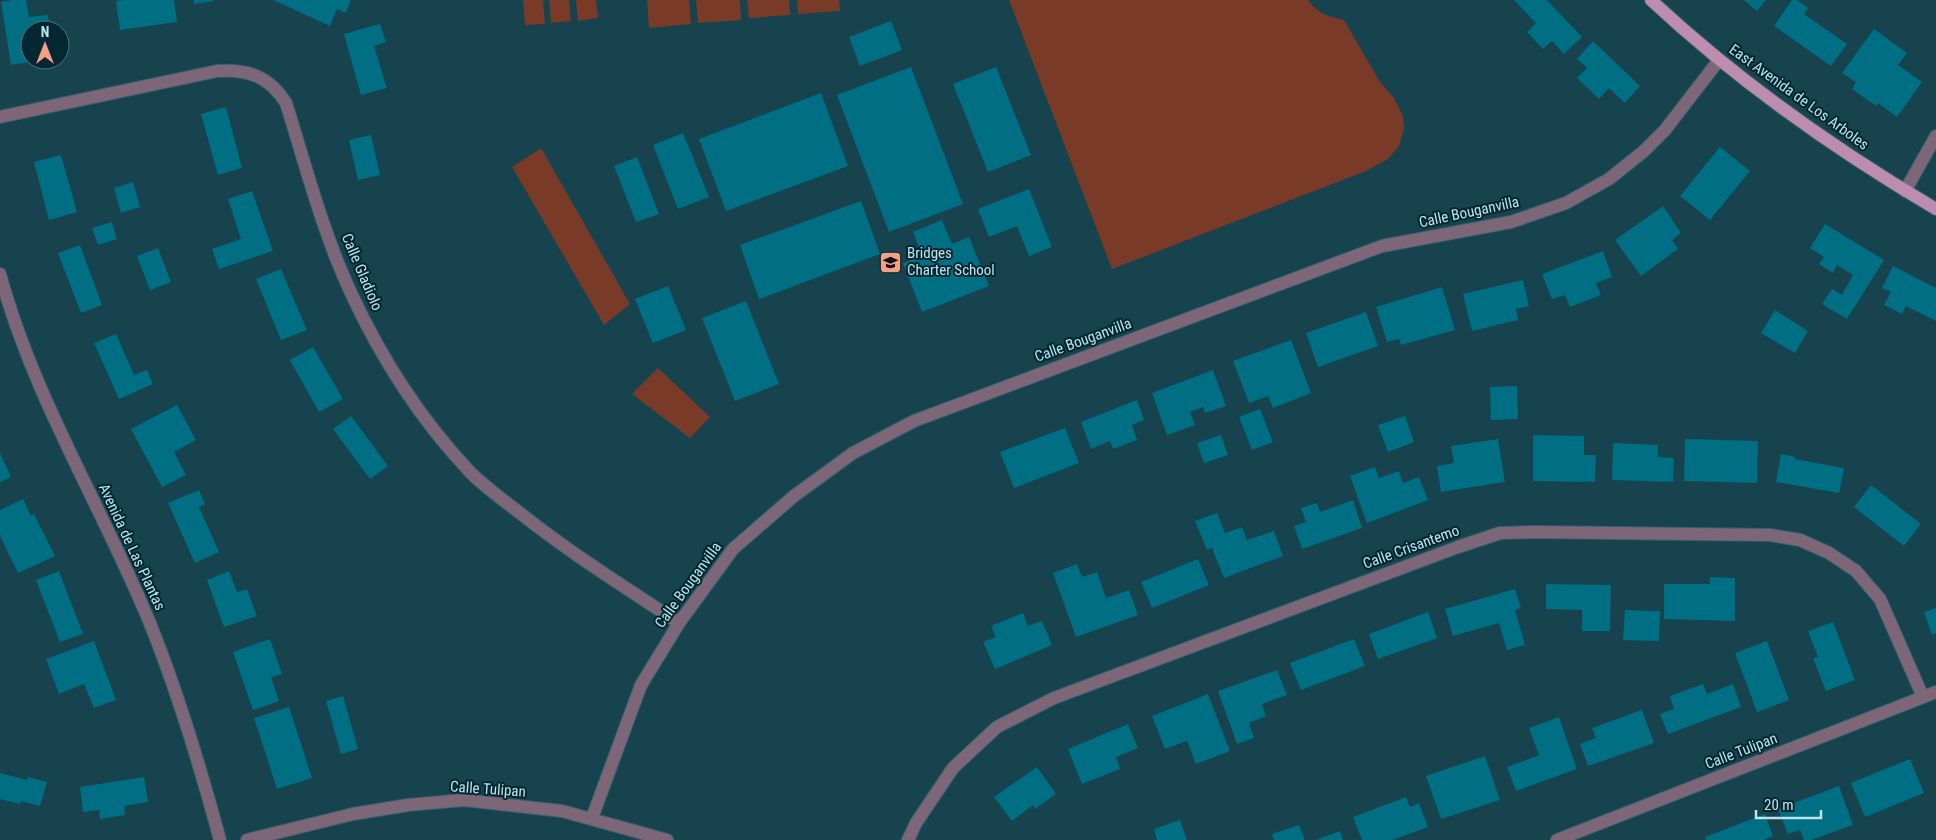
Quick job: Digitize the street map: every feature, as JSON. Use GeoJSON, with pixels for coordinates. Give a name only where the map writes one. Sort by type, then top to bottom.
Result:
{"type":"FeatureCollection","features":[{"type":"Feature","properties":{"kind":"main road","name":"East Avenida de Los Arboles"},"geometry":{"type":"LineString","coordinates":[[1651,0],[1720,60],[1811,130],[1936,209]]}},
{"type":"Feature","properties":{"kind":"street","name":"Calle Bouganvilla"},"geometry":{"type":"LineString","coordinates":[[592,818],[641,685],[679,623],[733,549],[794,496],[853,453],[914,421],[1382,246],[1511,222],[1566,203],[1609,179],[1644,151],[1665,130],[1720,60]]}},
{"type":"Feature","properties":{"kind":"street","name":"Calle Gladiolo"},"geometry":{"type":"LineString","coordinates":[[0,117],[217,72],[233,70],[265,80],[278,90],[286,103],[317,203],[351,294],[380,352],[431,426],[471,472],[488,488],[558,543],[679,623]]}},
{"type":"Feature","properties":{"kind":"street"},"geometry":{"type":"LineString","coordinates":[[1905,190],[1936,136]]}},
{"type":"Feature","properties":{"kind":"street","name":"Avenida de Las Plantas"},"geometry":{"type":"LineString","coordinates":[[0,274],[7,299],[49,410],[149,621],[193,743],[220,840]]}},
{"type":"Feature","properties":{"kind":"street","name":"Calle Crisantemo"},"geometry":{"type":"LineString","coordinates":[[908,840],[916,824],[953,768],[997,726],[1054,698],[1458,547],[1500,534],[1535,532],[1770,535],[1800,540],[1829,553],[1856,571],[1880,599],[1923,697]]}},
{"type":"Feature","properties":{"kind":"street","name":"Calle Tulipan"},"geometry":{"type":"LineString","coordinates":[[1557,840],[1936,692]]}},
{"type":"Feature","properties":{"kind":"street","name":"Calle Tulipan"},"geometry":{"type":"LineString","coordinates":[[247,840],[353,814],[408,805],[464,800],[562,811],[667,840]]}},
{"type":"Feature","properties":{"kind":"shaded area"},"geometry":{"type":"Polygon","coordinates":[[[523,0],[543,0],[545,24],[525,25],[523,0]]]}},
{"type":"Feature","properties":{"kind":"shaded area"},"geometry":{"type":"Polygon","coordinates":[[[549,0],[569,0],[571,21],[551,23],[549,0]]]}},
{"type":"Feature","properties":{"kind":"shaded area"},"geometry":{"type":"Polygon","coordinates":[[[576,0],[596,0],[598,18],[578,21],[576,0]]]}},
{"type":"Feature","properties":{"kind":"shaded area"},"geometry":{"type":"Polygon","coordinates":[[[647,0],[689,0],[691,24],[649,28],[647,0]]]}},
{"type":"Feature","properties":{"kind":"shaded area"},"geometry":{"type":"Polygon","coordinates":[[[696,0],[740,0],[741,20],[698,23],[696,0]]]}},
{"type":"Feature","properties":{"kind":"shaded area"},"geometry":{"type":"Polygon","coordinates":[[[747,0],[789,0],[790,15],[749,18],[747,0]]]}},
{"type":"Feature","properties":{"kind":"shaded area"},"geometry":{"type":"Polygon","coordinates":[[[797,0],[839,0],[840,11],[798,14],[797,0]]]}},
{"type":"Feature","properties":{"kind":"shaded area"},"geometry":{"type":"Polygon","coordinates":[[[1009,0],[1308,0],[1328,16],[1344,20],[1380,82],[1394,98],[1403,116],[1404,129],[1399,146],[1388,159],[1366,171],[1112,269],[1009,0]]]}},
{"type":"Feature","properties":{"kind":"shaded area"},"geometry":{"type":"Polygon","coordinates":[[[541,148],[630,304],[604,325],[512,167],[541,148]]]}},
{"type":"Feature","properties":{"kind":"shaded area"},"geometry":{"type":"Polygon","coordinates":[[[658,368],[710,417],[690,438],[632,394],[658,368]]]}},
{"type":"Feature","properties":{"kind":"building"},"geometry":{"type":"Polygon","coordinates":[[[26,0],[29,17],[48,15],[49,20],[20,20],[20,64],[11,65],[1,2],[26,0]]]}},
{"type":"Feature","properties":{"kind":"building"},"geometry":{"type":"Polygon","coordinates":[[[174,0],[177,22],[120,30],[116,1],[174,0]]]}},
{"type":"Feature","properties":{"kind":"building"},"geometry":{"type":"Polygon","coordinates":[[[194,0],[213,0],[213,1],[194,4],[194,0]]]}},
{"type":"Feature","properties":{"kind":"building"},"geometry":{"type":"Polygon","coordinates":[[[273,0],[351,0],[346,13],[337,9],[330,26],[273,0]]]}},
{"type":"Feature","properties":{"kind":"building"},"geometry":{"type":"Polygon","coordinates":[[[1514,0],[1547,0],[1582,37],[1564,54],[1552,41],[1543,49],[1527,32],[1536,23],[1514,0]]]}},
{"type":"Feature","properties":{"kind":"building"},"geometry":{"type":"Polygon","coordinates":[[[1744,0],[1766,0],[1757,11],[1744,0]]]}},
{"type":"Feature","properties":{"kind":"building"},"geometry":{"type":"Polygon","coordinates":[[[1792,0],[1797,0],[1808,8],[1804,14],[1847,44],[1831,66],[1774,26],[1792,0]]]}},
{"type":"Feature","properties":{"kind":"building"},"geometry":{"type":"Polygon","coordinates":[[[891,21],[902,50],[860,66],[849,37],[891,21]]]}},
{"type":"Feature","properties":{"kind":"building"},"geometry":{"type":"Polygon","coordinates":[[[380,24],[386,42],[374,46],[387,88],[361,95],[344,34],[380,24]]]}},
{"type":"Feature","properties":{"kind":"building"},"geometry":{"type":"Polygon","coordinates":[[[1874,29],[1907,53],[1898,65],[1922,82],[1897,117],[1878,103],[1876,106],[1852,89],[1856,82],[1842,73],[1874,29]]]}},
{"type":"Feature","properties":{"kind":"building"},"geometry":{"type":"Polygon","coordinates":[[[1593,41],[1640,86],[1625,103],[1609,88],[1599,99],[1577,78],[1587,68],[1577,59],[1593,41]]]}},
{"type":"Feature","properties":{"kind":"building"},"geometry":{"type":"Polygon","coordinates":[[[911,67],[963,204],[889,232],[837,95],[911,67]]]}},
{"type":"Feature","properties":{"kind":"building"},"geometry":{"type":"Polygon","coordinates":[[[996,67],[1031,155],[988,172],[953,84],[996,67]]]}},
{"type":"Feature","properties":{"kind":"building"},"geometry":{"type":"Polygon","coordinates":[[[821,93],[848,166],[726,211],[699,139],[821,93]]]}},
{"type":"Feature","properties":{"kind":"building"},"geometry":{"type":"Polygon","coordinates":[[[226,107],[242,168],[218,175],[201,114],[226,107]]]}},
{"type":"Feature","properties":{"kind":"building"},"geometry":{"type":"Polygon","coordinates":[[[683,133],[709,197],[678,209],[653,145],[683,133]]]}},
{"type":"Feature","properties":{"kind":"building"},"geometry":{"type":"Polygon","coordinates":[[[371,135],[380,175],[358,180],[349,140],[371,135]]]}},
{"type":"Feature","properties":{"kind":"building"},"geometry":{"type":"Polygon","coordinates":[[[1720,147],[1750,171],[1710,220],[1680,196],[1720,147]]]}},
{"type":"Feature","properties":{"kind":"building"},"geometry":{"type":"Polygon","coordinates":[[[61,155],[77,212],[49,220],[34,162],[61,155]]]}},
{"type":"Feature","properties":{"kind":"building"},"geometry":{"type":"Polygon","coordinates":[[[637,157],[659,214],[636,222],[614,166],[637,157]]]}},
{"type":"Feature","properties":{"kind":"building"},"geometry":{"type":"Polygon","coordinates":[[[133,182],[140,207],[121,213],[114,188],[133,182]]]}},
{"type":"Feature","properties":{"kind":"building"},"geometry":{"type":"Polygon","coordinates":[[[1029,189],[1052,247],[1029,256],[1017,226],[989,237],[978,209],[1029,189]]]}},
{"type":"Feature","properties":{"kind":"building"},"geometry":{"type":"Polygon","coordinates":[[[252,191],[273,251],[219,269],[212,249],[241,239],[228,199],[252,191]]]}},
{"type":"Feature","properties":{"kind":"building"},"geometry":{"type":"Polygon","coordinates":[[[861,201],[880,254],[759,299],[740,245],[861,201]]]}},
{"type":"Feature","properties":{"kind":"building"},"geometry":{"type":"Polygon","coordinates":[[[1663,206],[1681,233],[1672,240],[1678,249],[1641,276],[1615,240],[1663,206]]]}},
{"type":"Feature","properties":{"kind":"building"},"geometry":{"type":"Polygon","coordinates":[[[942,220],[952,244],[969,237],[989,286],[922,312],[903,263],[922,256],[913,232],[942,220]]]}},
{"type":"Feature","properties":{"kind":"building"},"geometry":{"type":"Polygon","coordinates":[[[112,222],[117,239],[98,245],[92,228],[112,222]]]}},
{"type":"Feature","properties":{"kind":"building"},"geometry":{"type":"Polygon","coordinates":[[[1825,224],[1884,260],[1847,319],[1822,304],[1832,289],[1842,295],[1853,275],[1837,265],[1833,273],[1819,264],[1824,257],[1810,248],[1825,224]]]}},
{"type":"Feature","properties":{"kind":"building"},"geometry":{"type":"Polygon","coordinates":[[[80,245],[102,305],[81,313],[58,253],[80,245]]]}},
{"type":"Feature","properties":{"kind":"building"},"geometry":{"type":"Polygon","coordinates":[[[158,248],[171,282],[150,290],[137,256],[158,248]]]}},
{"type":"Feature","properties":{"kind":"building"},"geometry":{"type":"Polygon","coordinates":[[[1603,251],[1612,277],[1596,283],[1601,295],[1570,307],[1565,295],[1552,299],[1542,274],[1603,251]]]}},
{"type":"Feature","properties":{"kind":"building"},"geometry":{"type":"Polygon","coordinates":[[[1893,266],[1936,288],[1936,321],[1906,306],[1902,314],[1884,305],[1891,292],[1882,288],[1893,266]]]}},
{"type":"Feature","properties":{"kind":"building"},"geometry":{"type":"Polygon","coordinates":[[[281,269],[307,330],[281,340],[256,279],[281,269]]]}},
{"type":"Feature","properties":{"kind":"building"},"geometry":{"type":"Polygon","coordinates":[[[1523,280],[1529,306],[1516,309],[1518,320],[1472,331],[1463,294],[1523,280]]]}},
{"type":"Feature","properties":{"kind":"building"},"geometry":{"type":"Polygon","coordinates":[[[668,286],[686,330],[653,343],[635,299],[668,286]]]}},
{"type":"Feature","properties":{"kind":"building"},"geometry":{"type":"Polygon","coordinates":[[[1442,287],[1455,330],[1401,345],[1399,339],[1387,342],[1376,307],[1442,287]]]}},
{"type":"Feature","properties":{"kind":"building"},"geometry":{"type":"Polygon","coordinates":[[[746,301],[779,384],[735,401],[702,318],[746,301]]]}},
{"type":"Feature","properties":{"kind":"building"},"geometry":{"type":"Polygon","coordinates":[[[1775,310],[1808,331],[1795,353],[1761,333],[1775,310]]]}},
{"type":"Feature","properties":{"kind":"building"},"geometry":{"type":"Polygon","coordinates":[[[1366,312],[1378,346],[1318,367],[1306,333],[1366,312]]]}},
{"type":"Feature","properties":{"kind":"building"},"geometry":{"type":"Polygon","coordinates":[[[116,334],[134,375],[147,370],[153,384],[119,399],[94,343],[116,334]]]}},
{"type":"Feature","properties":{"kind":"building"},"geometry":{"type":"Polygon","coordinates":[[[1291,340],[1311,393],[1273,408],[1268,396],[1249,403],[1233,361],[1291,340]]]}},
{"type":"Feature","properties":{"kind":"building"},"geometry":{"type":"Polygon","coordinates":[[[313,347],[343,399],[319,412],[290,360],[313,347]]]}},
{"type":"Feature","properties":{"kind":"building"},"geometry":{"type":"Polygon","coordinates":[[[1213,370],[1226,406],[1205,413],[1203,407],[1190,412],[1195,425],[1167,435],[1152,393],[1213,370]]]}},
{"type":"Feature","properties":{"kind":"building"},"geometry":{"type":"Polygon","coordinates":[[[1517,386],[1518,419],[1491,420],[1490,387],[1517,386]]]}},
{"type":"Feature","properties":{"kind":"building"},"geometry":{"type":"Polygon","coordinates":[[[1137,400],[1144,420],[1132,425],[1137,440],[1113,449],[1110,441],[1091,449],[1081,422],[1137,400]]]}},
{"type":"Feature","properties":{"kind":"building"},"geometry":{"type":"Polygon","coordinates":[[[177,405],[196,440],[174,452],[186,475],[162,487],[131,429],[177,405]]]}},
{"type":"Feature","properties":{"kind":"building"},"geometry":{"type":"Polygon","coordinates":[[[1260,409],[1273,442],[1252,450],[1239,417],[1260,409]]]}},
{"type":"Feature","properties":{"kind":"building"},"geometry":{"type":"Polygon","coordinates":[[[351,416],[388,466],[370,479],[333,429],[351,416]]]}},
{"type":"Feature","properties":{"kind":"building"},"geometry":{"type":"Polygon","coordinates":[[[1405,416],[1414,442],[1388,452],[1378,425],[1405,416]]]}},
{"type":"Feature","properties":{"kind":"building"},"geometry":{"type":"Polygon","coordinates":[[[1065,428],[1079,463],[1014,488],[1000,452],[1065,428]]]}},
{"type":"Feature","properties":{"kind":"building"},"geometry":{"type":"Polygon","coordinates":[[[1221,435],[1228,455],[1204,463],[1197,443],[1221,435]]]}},
{"type":"Feature","properties":{"kind":"building"},"geometry":{"type":"Polygon","coordinates":[[[1533,435],[1584,436],[1584,455],[1596,455],[1595,482],[1533,481],[1533,435]]]}},
{"type":"Feature","properties":{"kind":"building"},"geometry":{"type":"Polygon","coordinates":[[[1498,439],[1505,482],[1441,492],[1437,466],[1454,463],[1451,446],[1498,439]]]}},
{"type":"Feature","properties":{"kind":"building"},"geometry":{"type":"Polygon","coordinates":[[[1685,439],[1758,441],[1757,483],[1684,481],[1685,439]]]}},
{"type":"Feature","properties":{"kind":"building"},"geometry":{"type":"Polygon","coordinates":[[[1613,443],[1658,445],[1658,457],[1674,458],[1673,482],[1612,480],[1613,443]]]}},
{"type":"Feature","properties":{"kind":"building"},"geometry":{"type":"Polygon","coordinates":[[[0,453],[11,477],[0,482],[0,453]]]}},
{"type":"Feature","properties":{"kind":"building"},"geometry":{"type":"Polygon","coordinates":[[[1781,454],[1795,457],[1795,459],[1844,468],[1839,493],[1776,482],[1781,454]]]}},
{"type":"Feature","properties":{"kind":"building"},"geometry":{"type":"Polygon","coordinates":[[[1375,467],[1379,478],[1399,471],[1403,483],[1419,477],[1428,500],[1367,523],[1350,476],[1375,467]]]}},
{"type":"Feature","properties":{"kind":"building"},"geometry":{"type":"Polygon","coordinates":[[[1871,485],[1921,524],[1904,546],[1854,507],[1871,485]]]}},
{"type":"Feature","properties":{"kind":"building"},"geometry":{"type":"Polygon","coordinates":[[[199,490],[205,504],[199,507],[219,552],[195,563],[168,503],[199,490]]]}},
{"type":"Feature","properties":{"kind":"building"},"geometry":{"type":"Polygon","coordinates":[[[23,499],[31,516],[34,514],[55,556],[18,573],[0,536],[0,510],[23,499]]]}},
{"type":"Feature","properties":{"kind":"building"},"geometry":{"type":"Polygon","coordinates":[[[1353,500],[1362,528],[1302,549],[1294,526],[1306,522],[1301,508],[1317,503],[1320,512],[1353,500]]]}},
{"type":"Feature","properties":{"kind":"building"},"geometry":{"type":"Polygon","coordinates":[[[1217,513],[1225,533],[1242,527],[1247,540],[1274,531],[1283,556],[1224,578],[1212,548],[1207,550],[1195,521],[1217,513]]]}},
{"type":"Feature","properties":{"kind":"building"},"geometry":{"type":"Polygon","coordinates":[[[1198,559],[1209,585],[1152,608],[1141,582],[1198,559]]]}},
{"type":"Feature","properties":{"kind":"building"},"geometry":{"type":"Polygon","coordinates":[[[1077,564],[1082,577],[1097,572],[1106,598],[1129,590],[1138,615],[1076,637],[1053,573],[1077,564]]]}},
{"type":"Feature","properties":{"kind":"building"},"geometry":{"type":"Polygon","coordinates":[[[59,571],[83,634],[60,642],[36,580],[59,571]]]}},
{"type":"Feature","properties":{"kind":"building"},"geometry":{"type":"Polygon","coordinates":[[[229,571],[237,592],[247,589],[257,616],[224,627],[207,580],[229,571]]]}},
{"type":"Feature","properties":{"kind":"building"},"geometry":{"type":"Polygon","coordinates":[[[1710,577],[1735,578],[1735,621],[1664,619],[1664,584],[1710,584],[1710,577]]]}},
{"type":"Feature","properties":{"kind":"building"},"geometry":{"type":"Polygon","coordinates":[[[1546,584],[1611,585],[1610,631],[1582,631],[1582,610],[1546,609],[1546,584]]]}},
{"type":"Feature","properties":{"kind":"building"},"geometry":{"type":"Polygon","coordinates":[[[1515,589],[1521,608],[1515,610],[1525,645],[1507,650],[1499,623],[1453,636],[1445,609],[1515,589]]]}},
{"type":"Feature","properties":{"kind":"building"},"geometry":{"type":"Polygon","coordinates":[[[1936,608],[1936,633],[1932,635],[1924,612],[1936,608]]]}},
{"type":"Feature","properties":{"kind":"building"},"geometry":{"type":"Polygon","coordinates":[[[1625,610],[1660,611],[1659,641],[1623,640],[1625,610]]]}},
{"type":"Feature","properties":{"kind":"building"},"geometry":{"type":"Polygon","coordinates":[[[1428,612],[1437,638],[1378,659],[1369,634],[1428,612]]]}},
{"type":"Feature","properties":{"kind":"building"},"geometry":{"type":"Polygon","coordinates":[[[1023,613],[1028,626],[1042,621],[1052,645],[995,669],[983,642],[996,637],[991,626],[1023,613]]]}},
{"type":"Feature","properties":{"kind":"building"},"geometry":{"type":"Polygon","coordinates":[[[1833,622],[1855,680],[1826,691],[1813,658],[1818,657],[1808,631],[1833,622]]]}},
{"type":"Feature","properties":{"kind":"building"},"geometry":{"type":"Polygon","coordinates":[[[270,639],[282,674],[271,677],[279,701],[253,710],[233,652],[270,639]]]}},
{"type":"Feature","properties":{"kind":"building"},"geometry":{"type":"Polygon","coordinates":[[[1354,639],[1365,666],[1301,690],[1290,663],[1354,639]]]}},
{"type":"Feature","properties":{"kind":"building"},"geometry":{"type":"Polygon","coordinates":[[[94,641],[116,700],[94,708],[84,684],[59,694],[46,659],[94,641]]]}},
{"type":"Feature","properties":{"kind":"building"},"geometry":{"type":"Polygon","coordinates":[[[1767,641],[1789,700],[1757,712],[1735,653],[1767,641]]]}},
{"type":"Feature","properties":{"kind":"building"},"geometry":{"type":"Polygon","coordinates":[[[1277,670],[1287,695],[1262,704],[1266,716],[1249,723],[1254,738],[1237,744],[1218,691],[1277,670]]]}},
{"type":"Feature","properties":{"kind":"building"},"geometry":{"type":"Polygon","coordinates":[[[1703,684],[1707,694],[1733,684],[1741,707],[1668,734],[1660,714],[1674,709],[1670,696],[1703,684]]]}},
{"type":"Feature","properties":{"kind":"building"},"geometry":{"type":"Polygon","coordinates":[[[1208,694],[1230,751],[1196,764],[1187,741],[1165,749],[1152,716],[1208,694]]]}},
{"type":"Feature","properties":{"kind":"building"},"geometry":{"type":"Polygon","coordinates":[[[343,696],[358,749],[341,754],[326,701],[343,696]]]}},
{"type":"Feature","properties":{"kind":"building"},"geometry":{"type":"Polygon","coordinates":[[[289,707],[312,778],[277,789],[254,718],[289,707]]]}},
{"type":"Feature","properties":{"kind":"building"},"geometry":{"type":"Polygon","coordinates":[[[1642,710],[1654,743],[1588,766],[1580,744],[1596,738],[1592,728],[1642,710]]]}},
{"type":"Feature","properties":{"kind":"building"},"geometry":{"type":"Polygon","coordinates":[[[1559,717],[1577,769],[1516,791],[1507,767],[1539,755],[1529,728],[1559,717]]]}},
{"type":"Feature","properties":{"kind":"building"},"geometry":{"type":"Polygon","coordinates":[[[1128,724],[1138,748],[1116,757],[1120,769],[1082,784],[1068,749],[1128,724]]]}},
{"type":"Feature","properties":{"kind":"building"},"geometry":{"type":"Polygon","coordinates":[[[1485,756],[1500,800],[1441,819],[1426,776],[1485,756]]]}},
{"type":"Feature","properties":{"kind":"building"},"geometry":{"type":"Polygon","coordinates":[[[1910,759],[1924,793],[1865,817],[1851,783],[1910,759]]]}},
{"type":"Feature","properties":{"kind":"building"},"geometry":{"type":"Polygon","coordinates":[[[1037,767],[1056,794],[1035,809],[1033,805],[1012,821],[994,797],[1037,767]]]}},
{"type":"Feature","properties":{"kind":"building"},"geometry":{"type":"Polygon","coordinates":[[[0,773],[27,780],[28,777],[47,782],[40,806],[21,801],[20,804],[0,799],[0,773]]]}},
{"type":"Feature","properties":{"kind":"building"},"geometry":{"type":"Polygon","coordinates":[[[144,777],[148,802],[124,806],[125,815],[100,819],[99,810],[83,812],[80,787],[144,777]]]}},
{"type":"Feature","properties":{"kind":"building"},"geometry":{"type":"Polygon","coordinates":[[[1839,786],[1853,825],[1811,840],[1804,840],[1800,830],[1788,834],[1778,809],[1839,786]]]}},
{"type":"Feature","properties":{"kind":"building"},"geometry":{"type":"Polygon","coordinates":[[[1406,797],[1410,807],[1419,803],[1428,827],[1392,840],[1362,840],[1353,817],[1406,797]]]}},
{"type":"Feature","properties":{"kind":"building"},"geometry":{"type":"Polygon","coordinates":[[[1765,814],[1773,836],[1764,840],[1706,840],[1705,837],[1765,814]]]}},
{"type":"Feature","properties":{"kind":"building"},"geometry":{"type":"Polygon","coordinates":[[[1180,820],[1187,840],[1157,840],[1154,829],[1180,820]]]}},
{"type":"Feature","properties":{"kind":"building"},"geometry":{"type":"Polygon","coordinates":[[[1299,825],[1305,840],[1274,840],[1272,834],[1299,825]]]}},
{"type":"Feature","properties":{"kind":"building"},"geometry":{"type":"Polygon","coordinates":[[[1340,831],[1343,840],[1316,840],[1340,831]]]}},
{"type":"Feature","properties":{"kind":"place","name":"Bridges Charter School"},"geometry":{"type":"Point","coordinates":[891,262]}}]}
